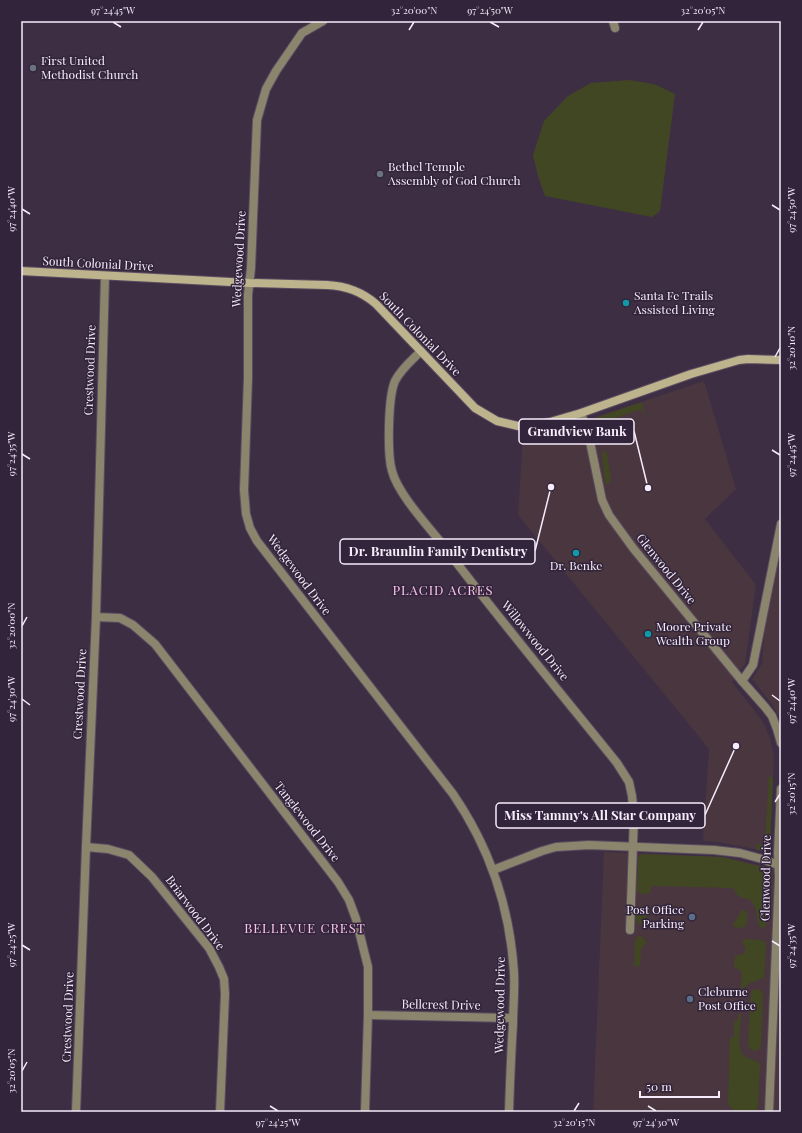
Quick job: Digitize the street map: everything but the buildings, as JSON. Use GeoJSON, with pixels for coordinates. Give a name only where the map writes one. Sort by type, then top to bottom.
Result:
{"type":"FeatureCollection","features":[{"type":"Feature","properties":{"kind":"street","name":"Wedgewood Drive"},"geometry":{"type":"LineString","coordinates":[[322,21],[302,33],[276,70],[266,89],[257,120],[250,284],[248,295],[248,378],[244,490],[246,514],[250,528],[267,555],[453,794],[465,811],[485,848],[501,894],[512,943],[514,974],[513,1018],[508,1112]]}},
{"type":"Feature","properties":{"kind":"street","name":"South Colonial Drive"},"geometry":{"type":"LineString","coordinates":[[21,272],[250,284],[327,285],[340,286],[354,290],[367,296],[376,304],[475,408],[497,421],[518,426],[539,425],[581,413],[723,364],[748,359],[781,360]]}},
{"type":"Feature","properties":{"kind":"street","name":"Crestwood Drive"},"geometry":{"type":"LineString","coordinates":[[76,1112],[96,617],[105,276]]}},
{"type":"Feature","properties":{"kind":"street","name":"Willowwood Drive"},"geometry":{"type":"LineString","coordinates":[[421,351],[404,368],[396,380],[391,393],[389,457],[397,484],[453,558],[617,763],[629,782],[634,816],[630,930]]}},
{"type":"Feature","properties":{"kind":"street","name":"Glenwood Drive"},"geometry":{"type":"LineString","coordinates":[[581,413],[592,449],[602,500],[609,515],[633,548],[772,716],[781,743]]}},
{"type":"Feature","properties":{"kind":"street"},"geometry":{"type":"LineString","coordinates":[[742,681],[753,664],[781,524]]}},
{"type":"Feature","properties":{"kind":"street","name":"Tanglewood Drive"},"geometry":{"type":"LineString","coordinates":[[96,617],[120,618],[133,625],[155,644],[338,882],[349,900],[363,941],[368,967],[365,1112]]}},
{"type":"Feature","properties":{"kind":"street","name":"Glenwood Drive"},"geometry":{"type":"LineString","coordinates":[[769,1112],[780,866],[781,789]]}},
{"type":"Feature","properties":{"kind":"street"},"geometry":{"type":"LineString","coordinates":[[493,870],[542,851],[556,848],[589,845],[714,850],[740,853],[780,866]]}},
{"type":"Feature","properties":{"kind":"street","name":"Briarwood Drive"},"geometry":{"type":"LineString","coordinates":[[86,847],[108,848],[129,855],[152,877],[209,948],[219,967],[224,979],[225,994],[220,1112]]}},
{"type":"Feature","properties":{"kind":"street","name":"Bellcrest Drive"},"geometry":{"type":"LineString","coordinates":[[368,1015],[513,1018]]}},
{"type":"Feature","properties":{"kind":"shaded area"},"geometry":{"type":"Polygon","coordinates":[[[704,381],[736,489],[705,519],[756,585],[745,664],[732,682],[763,722],[770,738],[774,757],[770,844],[769,848],[764,851],[718,842],[703,841],[709,749],[518,515],[523,437],[551,432],[704,381]]]}},
{"type":"Feature","properties":{"kind":"shaded area"},"geometry":{"type":"Polygon","coordinates":[[[781,546],[781,720],[771,703],[752,679],[762,664],[764,634],[781,546]]]}},
{"type":"Feature","properties":{"kind":"shaded area"},"geometry":{"type":"Polygon","coordinates":[[[604,852],[724,857],[763,866],[781,872],[781,1112],[593,1112],[604,852]]]}},
{"type":"Feature","properties":{"kind":"green space"},"geometry":{"type":"Polygon","coordinates":[[[629,80],[654,84],[675,94],[660,211],[652,217],[545,196],[533,155],[544,121],[568,96],[591,83],[629,80]]]}},
{"type":"Feature","properties":{"kind":"green space"},"geometry":{"type":"Polygon","coordinates":[[[642,403],[646,417],[642,409],[600,423],[605,437],[602,440],[599,439],[595,424],[598,417],[642,403]]]}},
{"type":"Feature","properties":{"kind":"green space"},"geometry":{"type":"Polygon","coordinates":[[[603,451],[607,453],[611,480],[606,484],[602,454],[603,451]]]}},
{"type":"Feature","properties":{"kind":"green space"},"geometry":{"type":"Polygon","coordinates":[[[769,776],[773,778],[770,844],[764,851],[757,850],[756,844],[765,845],[769,776]]]}},
{"type":"Feature","properties":{"kind":"green space"},"geometry":{"type":"Polygon","coordinates":[[[642,854],[722,857],[766,868],[769,874],[766,926],[762,928],[760,927],[753,903],[750,900],[738,896],[733,888],[654,886],[650,888],[651,893],[640,894],[637,890],[638,858],[642,854]]]}},
{"type":"Feature","properties":{"kind":"green space"},"geometry":{"type":"Polygon","coordinates":[[[640,906],[649,906],[651,909],[642,923],[638,924],[636,920],[636,909],[640,906]]]}},
{"type":"Feature","properties":{"kind":"green space"},"geometry":{"type":"Polygon","coordinates":[[[742,910],[747,911],[747,924],[743,928],[734,927],[733,925],[742,910]]]}},
{"type":"Feature","properties":{"kind":"green space"},"geometry":{"type":"Polygon","coordinates":[[[638,936],[643,937],[647,944],[644,944],[643,948],[641,949],[640,966],[634,966],[635,940],[638,936]]]}},
{"type":"Feature","properties":{"kind":"green space"},"geometry":{"type":"Polygon","coordinates":[[[744,939],[761,940],[765,942],[766,945],[764,977],[748,984],[743,991],[741,991],[742,973],[739,969],[734,968],[735,956],[743,954],[746,949],[742,942],[744,939]]]}},
{"type":"Feature","properties":{"kind":"green space"},"geometry":{"type":"Polygon","coordinates":[[[759,989],[763,994],[761,1046],[755,1051],[750,1049],[748,1043],[751,992],[759,989]]]}},
{"type":"Feature","properties":{"kind":"green space"},"geometry":{"type":"Polygon","coordinates":[[[738,1014],[741,1014],[739,1038],[741,1050],[746,1057],[755,1060],[760,1064],[758,1106],[756,1112],[735,1112],[728,1104],[730,1037],[734,1037],[734,1022],[738,1020],[738,1014]]]}},
{"type":"Feature","properties":{"kind":"place","name":"First United Methodist Church"},"geometry":{"type":"Point","coordinates":[33,68]}},
{"type":"Feature","properties":{"kind":"place","name":"Bethel Temple Assembly of God Church"},"geometry":{"type":"Point","coordinates":[380,174]}},
{"type":"Feature","properties":{"kind":"place","name":"Santa Fe Trails Assisted Living"},"geometry":{"type":"Point","coordinates":[626,303]}},
{"type":"Feature","properties":{"kind":"place","name":"Dr. Braunlin Family Dentistry"},"geometry":{"type":"Point","coordinates":[551,487]}},
{"type":"Feature","properties":{"kind":"place","name":"Grandview Bank"},"geometry":{"type":"Point","coordinates":[648,488]}},
{"type":"Feature","properties":{"kind":"place","name":"Dr. Benke"},"geometry":{"type":"Point","coordinates":[576,553]}},
{"type":"Feature","properties":{"kind":"place","name":"Moore Private Wealth Group"},"geometry":{"type":"Point","coordinates":[648,634]}},
{"type":"Feature","properties":{"kind":"place","name":"Miss Tammy's All Star Company"},"geometry":{"type":"Point","coordinates":[736,746]}},
{"type":"Feature","properties":{"kind":"place","name":"Post Office Parking"},"geometry":{"type":"Point","coordinates":[692,917]}},
{"type":"Feature","properties":{"kind":"place","name":"Cleburne Post Office"},"geometry":{"type":"Point","coordinates":[690,999]}},
{"type":"Feature","properties":{"kind":"district","name":"PLACID ACRES"},"geometry":{"type":"Point","coordinates":[443,590]}},
{"type":"Feature","properties":{"kind":"district","name":"BELLEVUE CREST"},"geometry":{"type":"Point","coordinates":[305,928]}}]}
